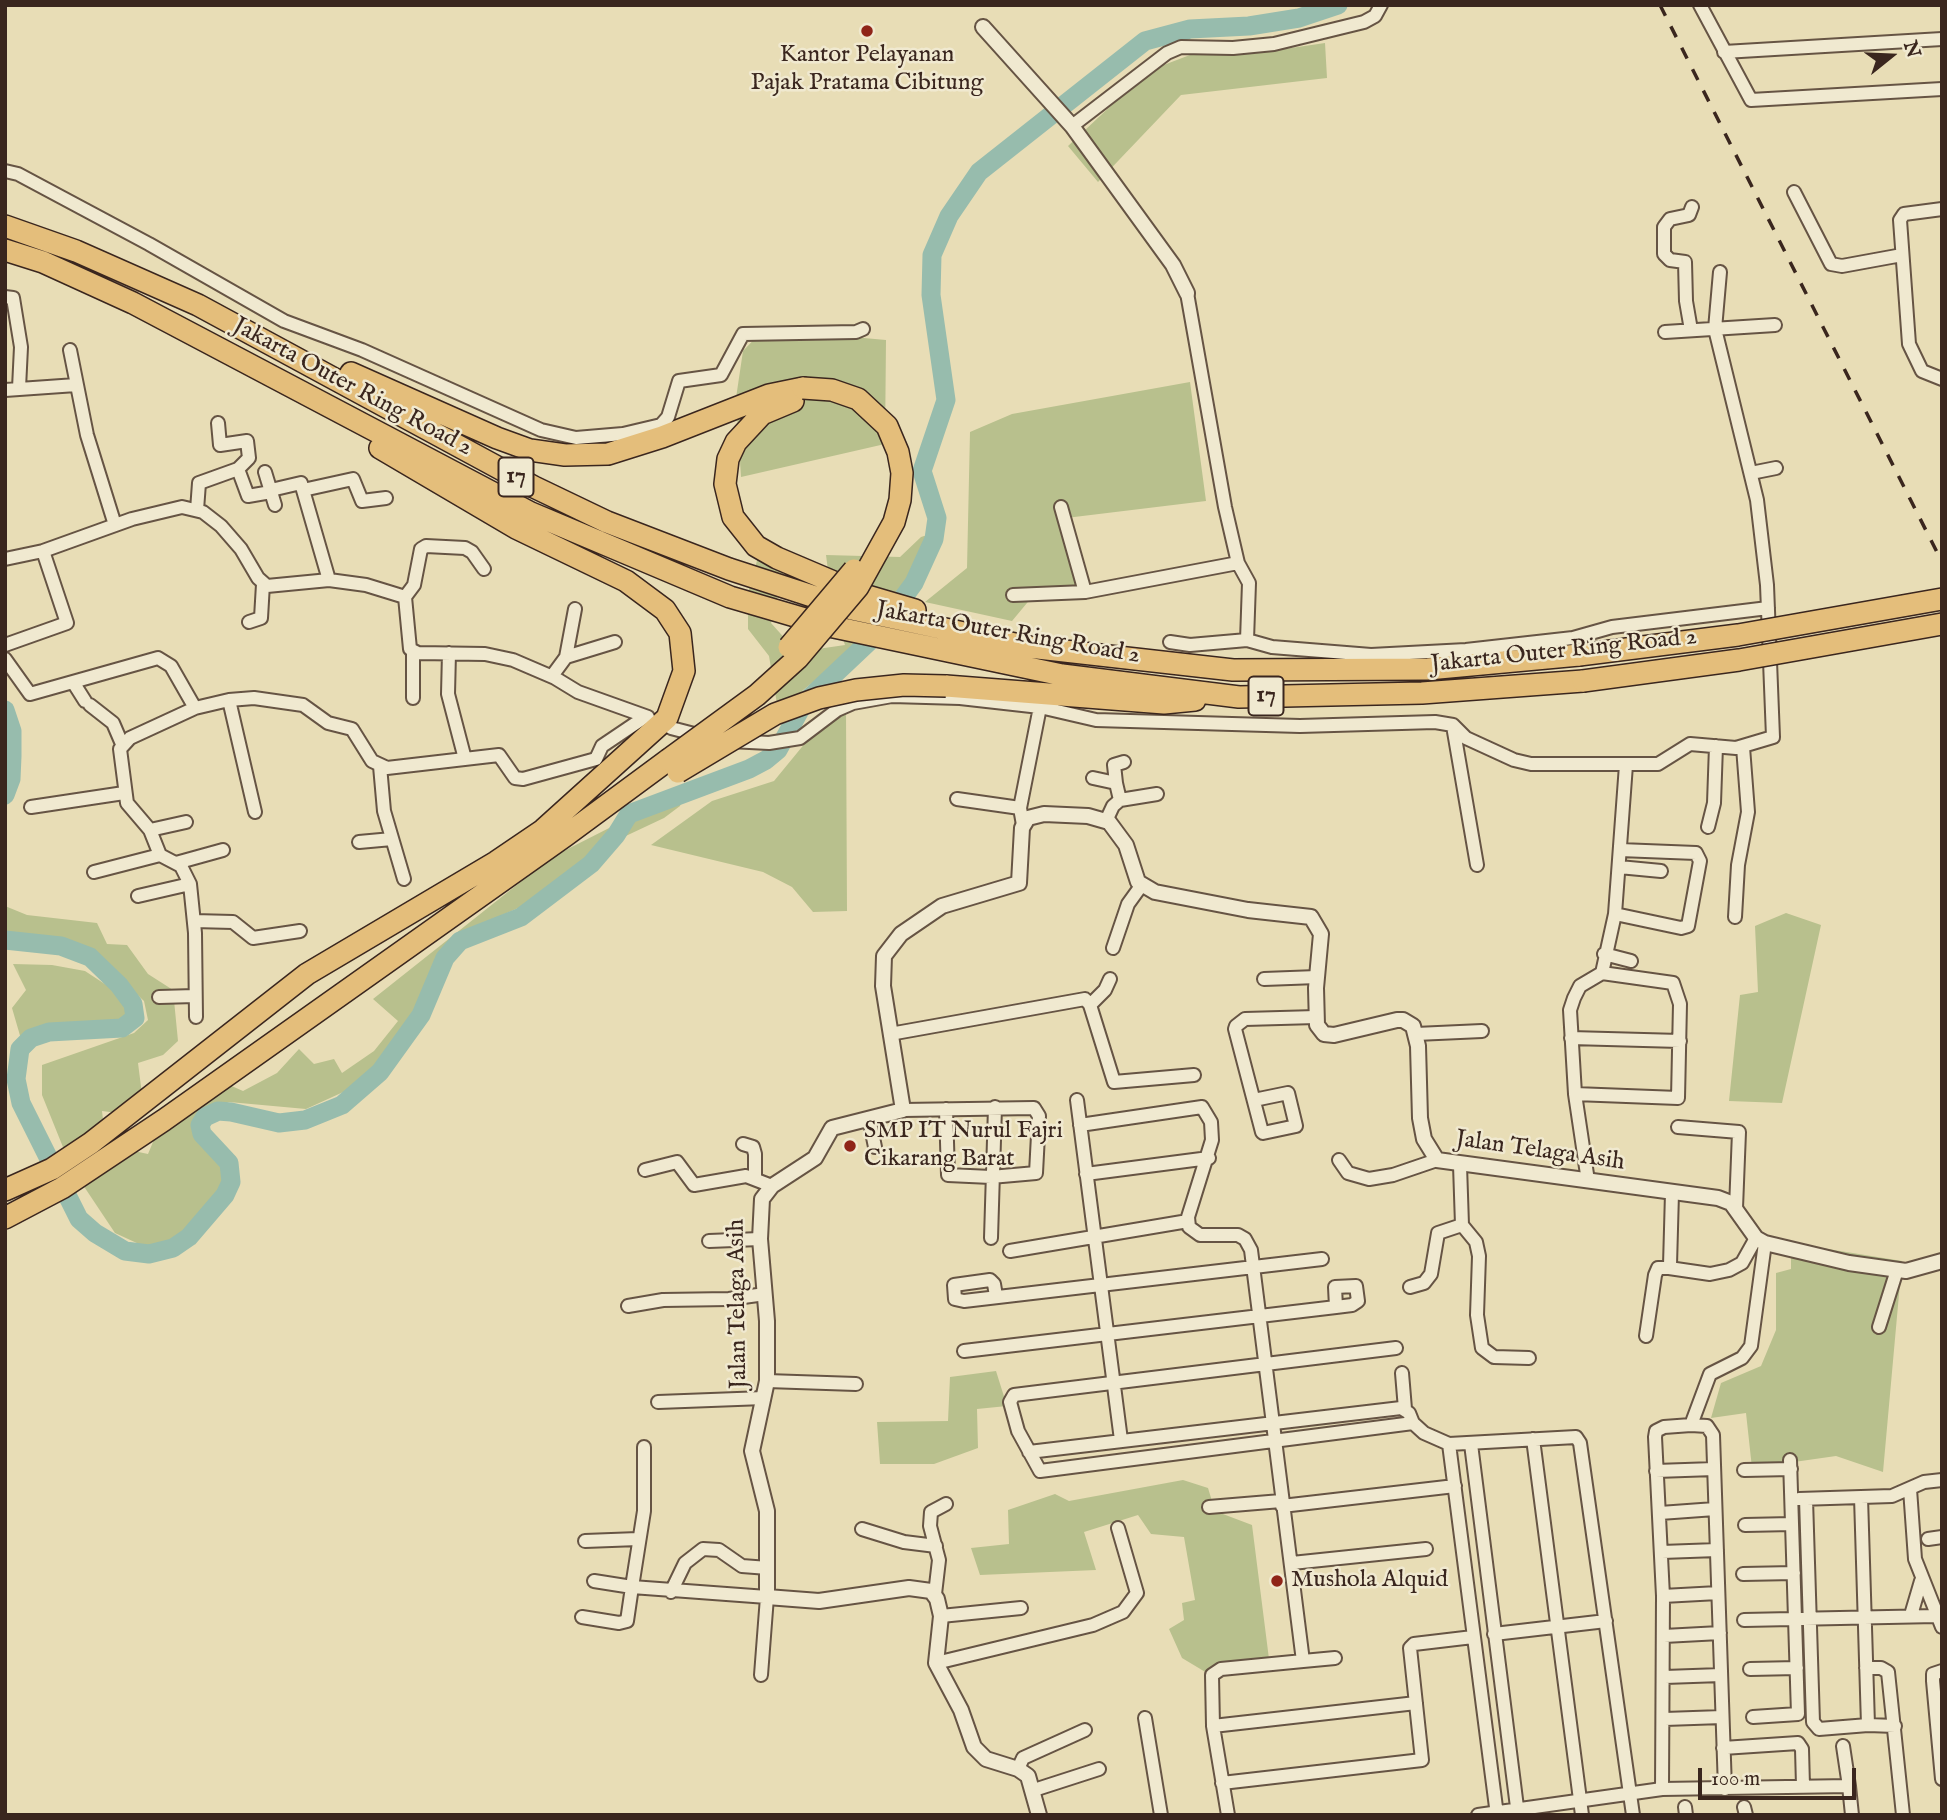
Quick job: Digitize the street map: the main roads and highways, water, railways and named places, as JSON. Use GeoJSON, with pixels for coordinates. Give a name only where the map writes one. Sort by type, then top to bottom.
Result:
{"type":"FeatureCollection","features":[{"type":"Feature","properties":{"kind":"highway","name":"Jakarta Outer Ring Road 2"},"geometry":{"type":"LineString","coordinates":[[5,226],[76,251],[198,305],[534,487],[607,522],[729,569],[1029,647],[1233,670],[1429,669],[1579,655],[1738,635],[1942,599]]}},
{"type":"Feature","properties":{"kind":"highway","name":"17"},"geometry":{"type":"LineString","coordinates":[[5,250],[43,262],[209,341]]}},
{"type":"Feature","properties":{"kind":"highway"},"geometry":{"type":"LineString","coordinates":[[5,1218],[38,1202],[102,1162],[565,836],[757,695],[798,658],[858,587],[894,522],[900,500],[902,474],[898,452],[887,426],[858,399],[832,390],[769,395],[663,437],[608,454],[565,455],[530,450],[497,438],[198,305]]}},
{"type":"Feature","properties":{"kind":"highway","name":"Jakarta Outer Ring Road 2"},"geometry":{"type":"LineString","coordinates":[[209,341],[531,513],[730,597],[829,626],[1062,675],[1239,697],[1422,693],[1583,681],[1739,660],[1942,624]]}},
{"type":"Feature","properties":{"kind":"highway"},"geometry":{"type":"LineString","coordinates":[[209,341],[375,446],[516,528],[626,581],[671,617],[680,633],[684,662],[678,693],[667,718],[544,829]]}},
{"type":"Feature","properties":{"kind":"highway"},"geometry":{"type":"LineString","coordinates":[[803,394],[770,410],[741,434],[727,467],[726,492],[730,509],[742,531],[765,552],[858,602]]}},
{"type":"Feature","properties":{"kind":"highway"},"geometry":{"type":"LineString","coordinates":[[13,1187],[52,1169],[91,1143],[307,974],[496,862],[544,829],[669,760],[775,714],[819,698],[868,688],[946,686],[1164,703],[1239,697]]}},
{"type":"Feature","properties":{"kind":"waterway"},"geometry":{"type":"LineString","coordinates":[[5,940],[61,946],[90,957],[119,985],[133,1004],[135,1018],[122,1028],[49,1032],[31,1038],[20,1049],[16,1079],[21,1103],[79,1219],[95,1233],[125,1251],[149,1254],[173,1248],[189,1237],[225,1195],[231,1182],[229,1163],[202,1134],[200,1125],[205,1117],[218,1111],[231,1112],[279,1123],[305,1120],[342,1105],[380,1072],[421,1015],[445,958],[460,941],[521,917],[591,864],[616,835],[629,814],[749,769],[766,760],[778,750],[804,703],[875,636],[914,583],[934,539],[937,518],[922,471],[946,400],[931,295],[932,255],[949,216],[979,172],[1145,41],[1190,29],[1249,26],[1299,18],[1338,5]]}},
{"type":"Feature","properties":{"kind":"waterway"},"geometry":{"type":"LineString","coordinates":[[5,710],[12,731],[11,779],[5,795]]}},
{"type":"Feature","properties":{"kind":"railway"},"geometry":{"type":"LineString","coordinates":[[1660,5],[1942,562]]}},
{"type":"Feature","properties":{"kind":"place","name":"Kantor Pelayanan Pajak Pratama Cibitung"},"geometry":{"type":"Point","coordinates":[867,31]}},
{"type":"Feature","properties":{"kind":"place","name":"SMP IT Nurul Fajri Cikarang Barat"},"geometry":{"type":"Point","coordinates":[850,1146]}},
{"type":"Feature","properties":{"kind":"place","name":"Mushola Alquid"},"geometry":{"type":"Point","coordinates":[1277,1581]}}]}
